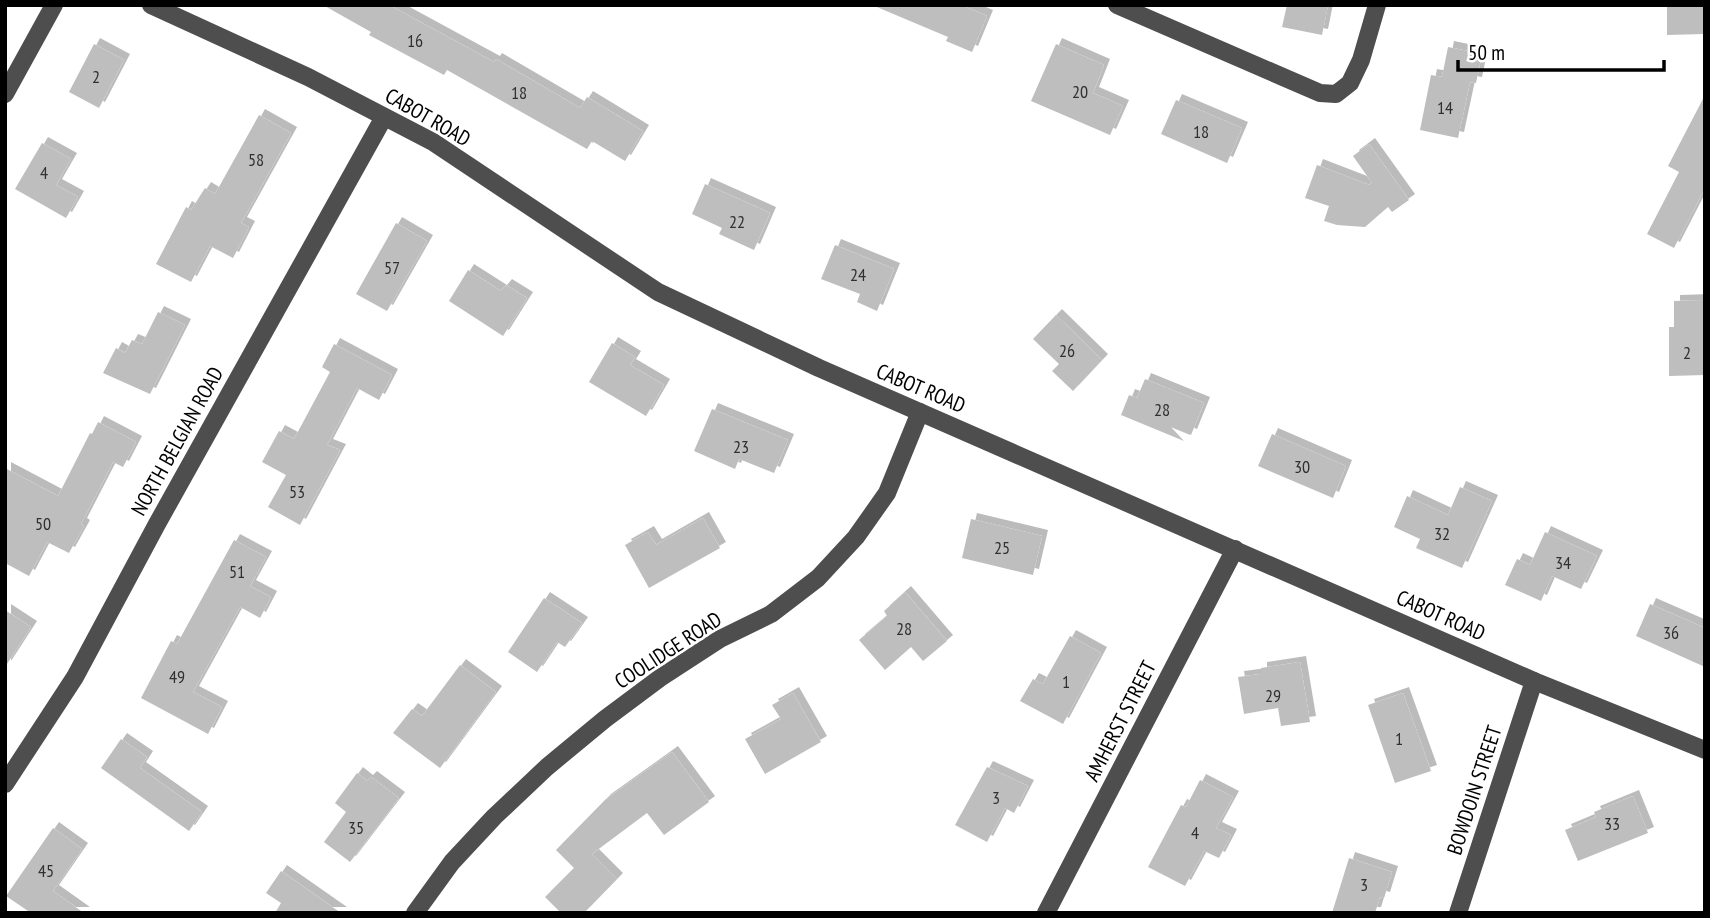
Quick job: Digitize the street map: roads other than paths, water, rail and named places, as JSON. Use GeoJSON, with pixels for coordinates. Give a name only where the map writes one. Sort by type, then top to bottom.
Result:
{"type":"FeatureCollection","features":[{"type":"Feature","properties":{"kind":"street"},"geometry":{"type":"LineString","coordinates":[[5,94],[54,5]]}},
{"type":"Feature","properties":{"kind":"street","name":"CABOT ROAD"},"geometry":{"type":"LineString","coordinates":[[151,5],[308,78],[433,142],[658,292],[819,368],[1534,681],[1705,750]]}},
{"type":"Feature","properties":{"kind":"street"},"geometry":{"type":"LineString","coordinates":[[1117,5],[1320,93],[1336,94],[1350,83],[1361,60],[1377,5]]}},
{"type":"Feature","properties":{"kind":"street","name":"NORTH BELGIAN ROAD"},"geometry":{"type":"LineString","coordinates":[[5,784],[75,677],[384,117]]}},
{"type":"Feature","properties":{"kind":"street","name":"COOLIDGE ROAD"},"geometry":{"type":"LineString","coordinates":[[415,913],[452,862],[494,817],[547,767],[660,678],[720,639],[771,614],[818,578],[856,537],[887,493],[920,412]]}},
{"type":"Feature","properties":{"kind":"street","name":"AMHERST STREET"},"geometry":{"type":"LineString","coordinates":[[1046,913],[1235,549]]}},
{"type":"Feature","properties":{"kind":"street","name":"BOWDOIN STREET"},"geometry":{"type":"LineString","coordinates":[[1458,913],[1534,681]]}}]}
